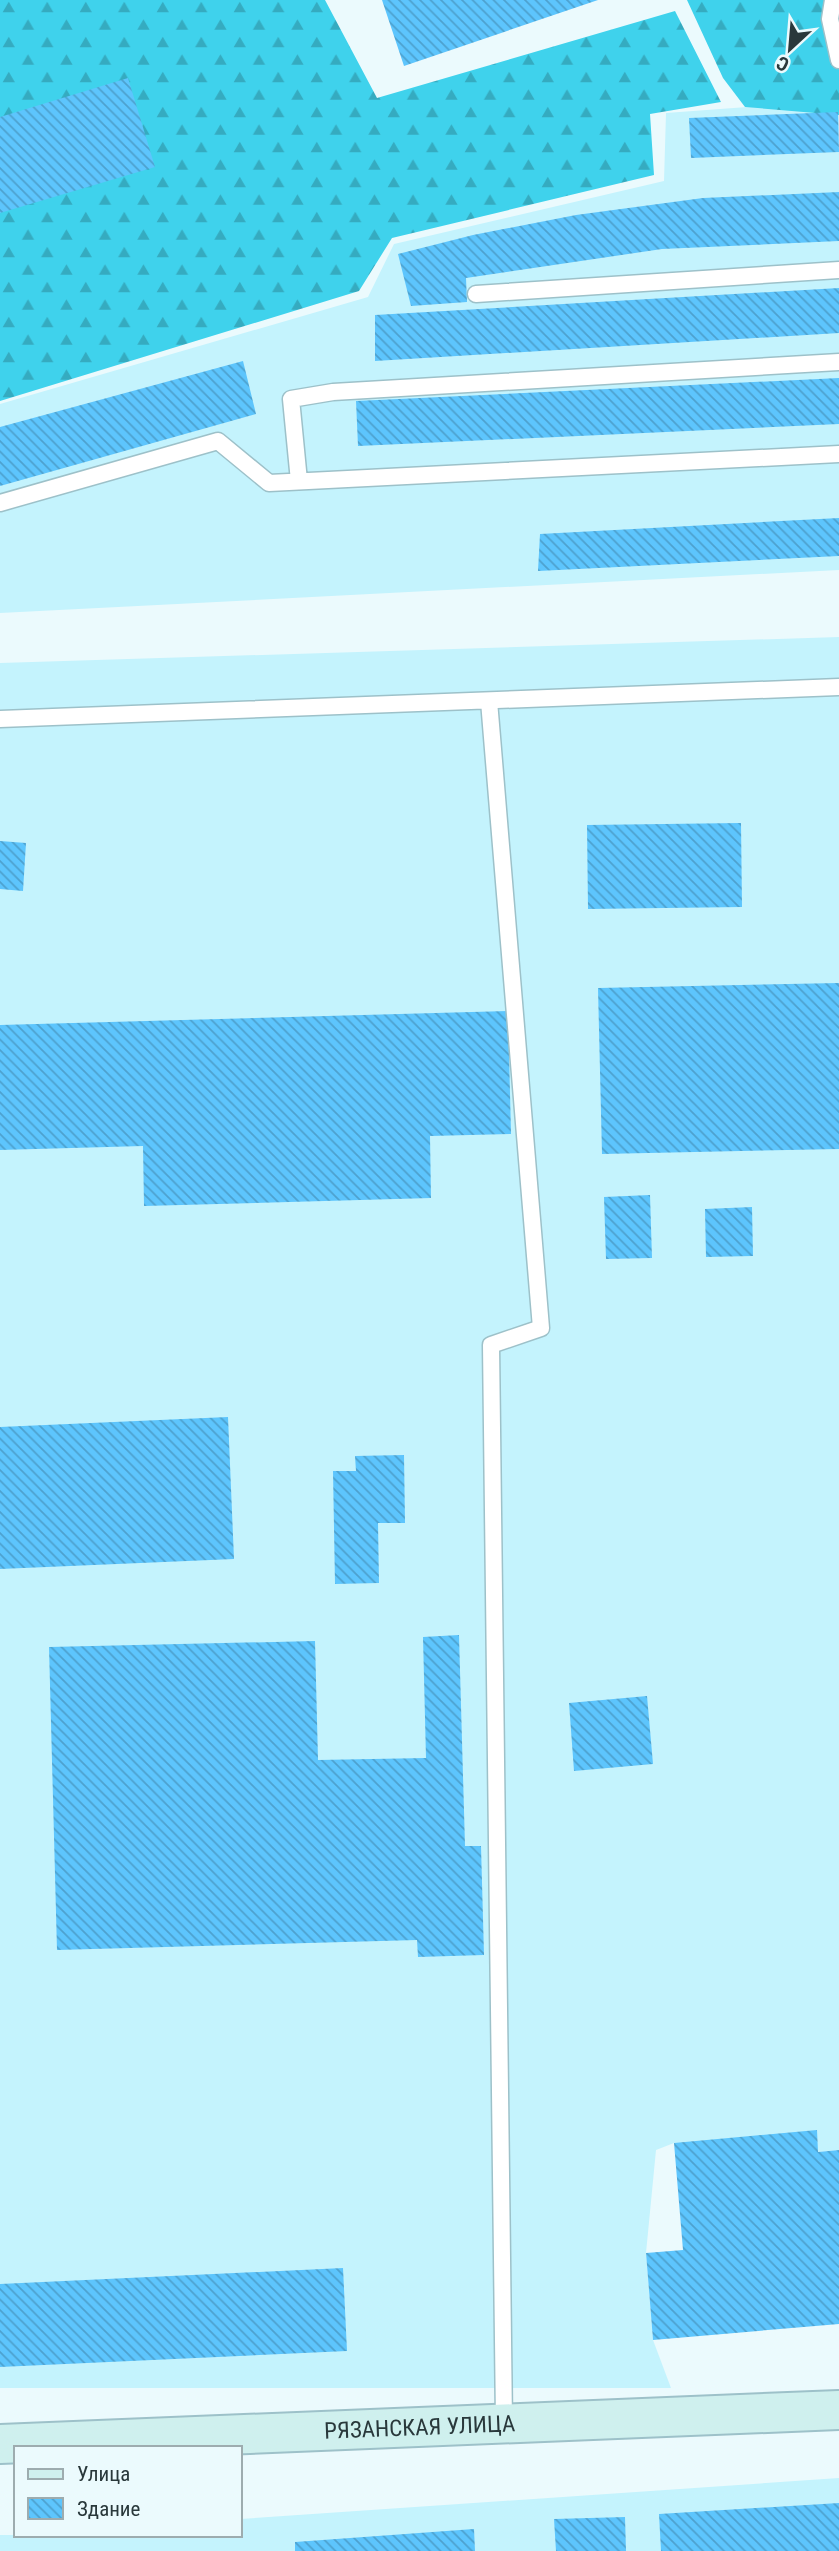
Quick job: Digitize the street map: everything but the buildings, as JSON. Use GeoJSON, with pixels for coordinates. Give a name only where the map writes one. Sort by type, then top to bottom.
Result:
{"type":"FeatureCollection","features":[{"type":"Feature","properties":{"kind":"main road","name":"РЯЗАНСКАЯ УЛИЦА"},"geometry":{"type":"LineString","coordinates":[[0,2444],[839,2410]]}},
{"type":"Feature","properties":{"kind":"lane"},"geometry":{"type":"LineString","coordinates":[[833,0],[830,19],[839,60]]}},
{"type":"Feature","properties":{"kind":"lane"},"geometry":{"type":"LineString","coordinates":[[476,295],[839,270]]}},
{"type":"Feature","properties":{"kind":"lane"},"geometry":{"type":"LineString","coordinates":[[299,481],[291,399],[333,392],[839,362]]}},
{"type":"Feature","properties":{"kind":"lane"},"geometry":{"type":"LineString","coordinates":[[0,503],[218,441],[269,483],[839,454]]}},
{"type":"Feature","properties":{"kind":"lane"},"geometry":{"type":"LineString","coordinates":[[0,719],[839,687]]}},
{"type":"Feature","properties":{"kind":"lane"},"geometry":{"type":"LineString","coordinates":[[489,701],[541,1328],[491,1345],[503,2423]]}},
{"type":"Feature","properties":{"kind":"shaded area"},"geometry":{"type":"Polygon","coordinates":[[[839,100],[839,570],[0,613],[0,404],[368,297],[394,244],[664,181],[666,113],[839,100]]]}},
{"type":"Feature","properties":{"kind":"shaded area"},"geometry":{"type":"Polygon","coordinates":[[[839,637],[839,2150],[818,2152],[674,2143],[656,2150],[646,2253],[653,2340],[671,2388],[0,2388],[0,663],[839,637]]]}},
{"type":"Feature","properties":{"kind":"shaded area"},"geometry":{"type":"Polygon","coordinates":[[[839,2478],[839,2551],[0,2551],[0,2535],[242,2537],[242,2519],[839,2478]]]}},
{"type":"Feature","properties":{"kind":"green space"},"geometry":{"type":"Polygon","coordinates":[[[0,0],[325,0],[377,98],[675,11],[721,102],[650,114],[654,175],[392,238],[359,291],[0,401],[0,0]]]}},
{"type":"Feature","properties":{"kind":"green space"},"geometry":{"type":"Polygon","coordinates":[[[687,0],[839,0],[839,115],[745,107],[723,78],[687,0]]]}}]}
